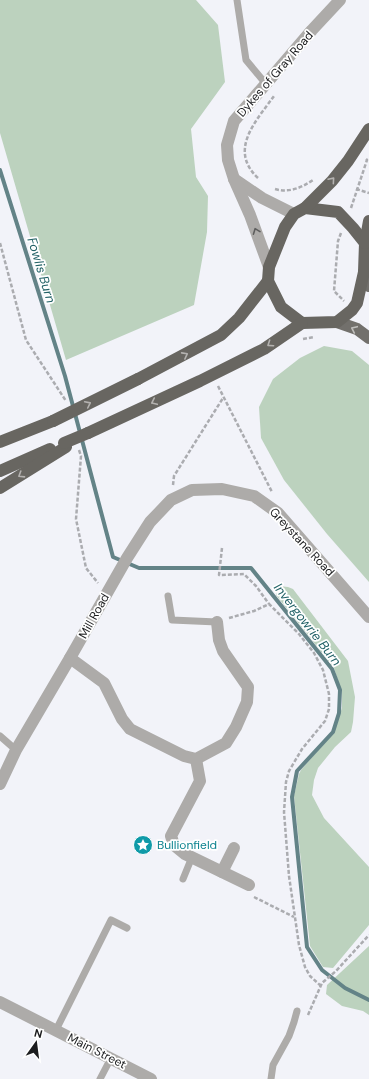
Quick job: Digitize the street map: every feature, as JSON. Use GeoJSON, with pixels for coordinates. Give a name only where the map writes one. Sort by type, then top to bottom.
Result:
{"type":"FeatureCollection","features":[{"type":"Feature","properties":{"kind":"highway"},"geometry":{"type":"LineString","coordinates":[[302,323],[281,306],[268,282],[269,267],[285,227],[294,214],[305,208],[332,181],[354,152],[369,128]]}},
{"type":"Feature","properties":{"kind":"highway"},"geometry":{"type":"LineString","coordinates":[[305,208],[338,212],[347,220],[365,243]]}},
{"type":"Feature","properties":{"kind":"highway"},"geometry":{"type":"LineString","coordinates":[[0,471],[65,445],[200,381],[264,349],[302,323],[336,322],[352,310],[357,303],[364,272],[365,243],[369,221]]}},
{"type":"Feature","properties":{"kind":"highway"},"geometry":{"type":"LineString","coordinates":[[0,442],[53,421],[138,380],[220,335],[239,318],[268,282]]}},
{"type":"Feature","properties":{"kind":"highway"},"geometry":{"type":"LineString","coordinates":[[0,488],[65,445]]}},
{"type":"Feature","properties":{"kind":"main road"},"geometry":{"type":"LineString","coordinates":[[364,272],[369,286]]}},
{"type":"Feature","properties":{"kind":"main road"},"geometry":{"type":"LineString","coordinates":[[336,322],[357,329],[369,338]]}},
{"type":"Feature","properties":{"kind":"street","name":"Dykes of Gray Road"},"geometry":{"type":"LineString","coordinates":[[269,267],[250,215],[234,179],[228,160],[227,145],[234,120],[340,0]]}},
{"type":"Feature","properties":{"kind":"street"},"geometry":{"type":"LineString","coordinates":[[234,179],[262,198],[294,214]]}},
{"type":"Feature","properties":{"kind":"street","name":"Mill Road"},"geometry":{"type":"LineString","coordinates":[[0,784],[16,750],[106,593],[150,522],[171,500],[192,490],[222,489]]}},
{"type":"Feature","properties":{"kind":"street","name":"Greystane Road"},"geometry":{"type":"LineString","coordinates":[[222,489],[254,496],[278,513],[369,617]]}},
{"type":"Feature","properties":{"kind":"street"},"geometry":{"type":"LineString","coordinates":[[70,658],[104,683],[122,719],[130,729],[184,756],[196,759],[226,743],[236,727],[247,702],[248,687],[224,651],[219,640],[217,622]]}},
{"type":"Feature","properties":{"kind":"street"},"geometry":{"type":"LineString","coordinates":[[196,759],[200,782],[171,836],[174,846],[192,858],[249,885]]}},
{"type":"Feature","properties":{"kind":"street"},"geometry":{"type":"LineString","coordinates":[[222,872],[234,848]]}},
{"type":"Feature","properties":{"kind":"street","name":"Main Street"},"geometry":{"type":"LineString","coordinates":[[0,1002],[151,1079]]}},
{"type":"Feature","properties":{"kind":"lane"},"geometry":{"type":"LineString","coordinates":[[237,0],[246,60],[266,84]]}},
{"type":"Feature","properties":{"kind":"lane"},"geometry":{"type":"LineString","coordinates":[[168,596],[172,620],[217,622]]}},
{"type":"Feature","properties":{"kind":"lane"},"geometry":{"type":"LineString","coordinates":[[0,736],[16,750]]}},
{"type":"Feature","properties":{"kind":"lane"},"geometry":{"type":"LineString","coordinates":[[183,880],[192,858]]}},
{"type":"Feature","properties":{"kind":"lane"},"geometry":{"type":"LineString","coordinates":[[56,1030],[111,920],[127,928]]}},
{"type":"Feature","properties":{"kind":"lane"},"geometry":{"type":"LineString","coordinates":[[271,1079],[273,1065],[289,1036],[297,1011]]}},
{"type":"Feature","properties":{"kind":"lane"},"geometry":{"type":"LineString","coordinates":[[100,1079],[111,1058]]}},
{"type":"Feature","properties":{"kind":"path"},"geometry":{"type":"LineString","coordinates":[[262,182],[254,174],[247,163],[244,152],[244,144],[246,137],[255,122],[277,93]]}},
{"type":"Feature","properties":{"kind":"path"},"geometry":{"type":"LineString","coordinates":[[352,310],[334,291],[338,241],[347,220],[356,189],[367,160],[354,152]]}},
{"type":"Feature","properties":{"kind":"path"},"geometry":{"type":"LineString","coordinates":[[274,188],[281,190],[300,188],[314,180]]}},
{"type":"Feature","properties":{"kind":"path"},"geometry":{"type":"LineString","coordinates":[[356,189],[369,194]]}},
{"type":"Feature","properties":{"kind":"path"},"geometry":{"type":"LineString","coordinates":[[0,243],[26,340],[66,401]]}},
{"type":"Feature","properties":{"kind":"path"},"geometry":{"type":"LineString","coordinates":[[298,342],[304,338],[316,336]]}},
{"type":"Feature","properties":{"kind":"path"},"geometry":{"type":"LineString","coordinates":[[217,384],[271,489],[278,513]]}},
{"type":"Feature","properties":{"kind":"path"},"geometry":{"type":"LineString","coordinates":[[171,500],[174,476],[223,398]]}},
{"type":"Feature","properties":{"kind":"path"},"geometry":{"type":"LineString","coordinates":[[81,456],[76,519],[86,568],[106,593]]}},
{"type":"Feature","properties":{"kind":"path"},"geometry":{"type":"LineString","coordinates":[[222,548],[219,575],[244,574],[256,586],[269,604],[299,634],[314,653],[323,670],[329,694],[329,709],[325,720],[302,749],[289,771],[286,782],[284,812],[286,839],[297,939],[304,967],[310,976],[321,985],[369,935]]}},
{"type":"Feature","properties":{"kind":"path"},"geometry":{"type":"LineString","coordinates":[[217,622],[254,611],[269,604]]}},
{"type":"Feature","properties":{"kind":"path"},"geometry":{"type":"LineString","coordinates":[[249,885],[254,897],[294,917]]}},
{"type":"Feature","properties":{"kind":"green space"},"geometry":{"type":"Polygon","coordinates":[[[0,0],[196,0],[218,25],[225,82],[191,129],[196,177],[208,196],[207,232],[194,305],[66,360],[0,133],[0,0]]]}},
{"type":"Feature","properties":{"kind":"green space"},"geometry":{"type":"Polygon","coordinates":[[[324,346],[352,351],[369,365],[369,582],[327,534],[284,480],[261,438],[259,407],[273,379],[300,358],[324,346]]]}},
{"type":"Feature","properties":{"kind":"green space"},"geometry":{"type":"Polygon","coordinates":[[[279,586],[293,589],[348,661],[355,697],[351,732],[335,747],[318,768],[314,780],[312,795],[324,818],[369,867],[369,925],[333,968],[323,967],[310,946],[294,796],[301,770],[334,732],[342,708],[342,693],[334,668],[276,595],[276,589],[279,586]]]}},
{"type":"Feature","properties":{"kind":"green space"},"geometry":{"type":"Polygon","coordinates":[[[369,946],[369,1015],[363,1011],[342,1006],[326,994],[327,985],[369,946]]]}},
{"type":"Feature","properties":{"kind":"waterway","name":"Invergowrie Burn"},"geometry":{"type":"LineString","coordinates":[[0,170],[65,376],[113,557],[139,568],[251,568],[332,669],[340,690],[339,713],[333,732],[297,771],[292,797],[307,947],[322,970],[345,988],[369,1000]]}},
{"type":"Feature","properties":{"kind":"place","name":"Bullionfield"},"geometry":{"type":"Point","coordinates":[143,845]}},
{"type":"Feature","properties":{"kind":"water label","name":"Fowlis Burn"},"geometry":{"type":"Point","coordinates":[42,270]}}]}
